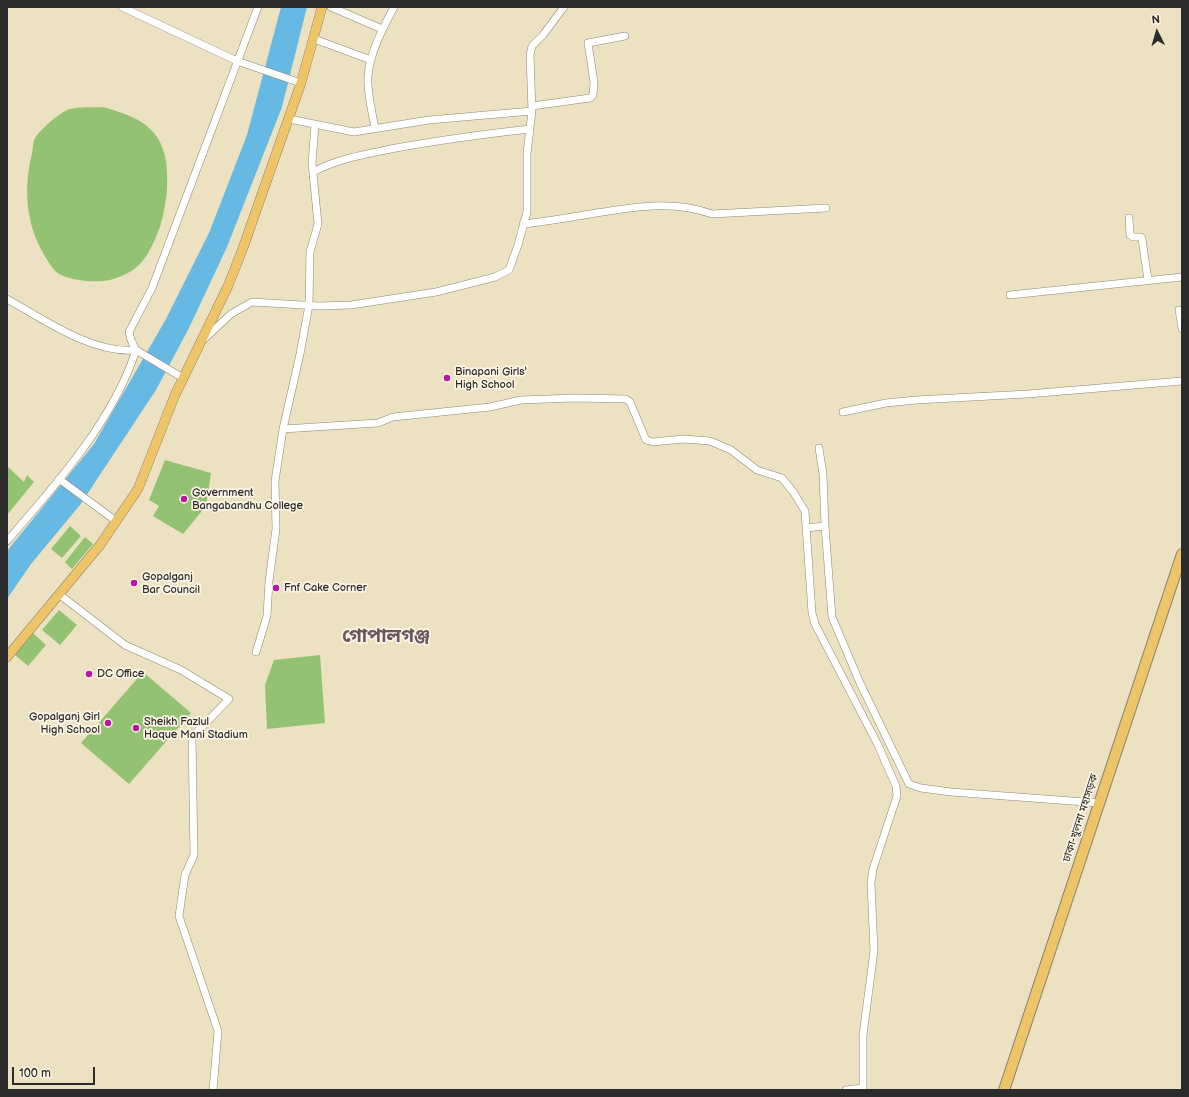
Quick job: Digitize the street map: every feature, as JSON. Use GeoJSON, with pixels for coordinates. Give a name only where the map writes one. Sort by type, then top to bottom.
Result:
{"type":"FeatureCollection","features":[{"type":"Feature","properties":{"kind":"highway","name":"ঢাকা-খুলনা মহাসড়ক"},"geometry":{"type":"LineString","coordinates":[[1004,1090],[1182,554]]}},
{"type":"Feature","properties":{"kind":"main road"},"geometry":{"type":"LineString","coordinates":[[7,657],[100,545],[138,488],[183,378],[228,286],[243,248],[301,83],[322,7]]}},
{"type":"Feature","properties":{"kind":"street"},"geometry":{"type":"LineString","coordinates":[[122,7],[236,61],[291,78],[301,83]]}},
{"type":"Feature","properties":{"kind":"street"},"geometry":{"type":"LineString","coordinates":[[183,378],[138,351],[131,340],[129,332],[152,288],[236,61],[258,7]]}},
{"type":"Feature","properties":{"kind":"street"},"geometry":{"type":"LineString","coordinates":[[331,7],[382,30]]}},
{"type":"Feature","properties":{"kind":"street"},"geometry":{"type":"LineString","coordinates":[[375,128],[368,77],[371,60],[382,30],[394,7]]}},
{"type":"Feature","properties":{"kind":"street"},"geometry":{"type":"LineString","coordinates":[[200,343],[230,314],[252,302],[309,305],[351,305],[436,292],[495,277],[509,270],[512,266],[527,212],[527,153],[532,108],[530,55],[532,46],[543,35],[564,7]]}},
{"type":"Feature","properties":{"kind":"street"},"geometry":{"type":"LineString","coordinates":[[289,119],[354,132],[429,120],[532,108],[590,98],[593,95],[594,82],[588,43],[625,36]]}},
{"type":"Feature","properties":{"kind":"street"},"geometry":{"type":"LineString","coordinates":[[314,39],[371,60]]}},
{"type":"Feature","properties":{"kind":"street"},"geometry":{"type":"LineString","coordinates":[[256,652],[267,616],[269,581],[276,529],[275,481],[283,429],[300,354],[309,305],[310,252],[318,224],[312,152],[314,125]]}},
{"type":"Feature","properties":{"kind":"street"},"geometry":{"type":"LineString","coordinates":[[313,172],[331,162],[375,152],[450,139],[530,129]]}},
{"type":"Feature","properties":{"kind":"street"},"geometry":{"type":"LineString","coordinates":[[524,224],[625,207],[675,206],[697,208],[712,214],[826,208]]}},
{"type":"Feature","properties":{"kind":"street"},"geometry":{"type":"LineString","coordinates":[[1129,218],[1130,235],[1133,237],[1141,237],[1142,239],[1148,280]]}},
{"type":"Feature","properties":{"kind":"street"},"geometry":{"type":"LineString","coordinates":[[1010,295],[1182,277]]}},
{"type":"Feature","properties":{"kind":"street"},"geometry":{"type":"LineString","coordinates":[[7,299],[92,345],[127,351],[138,351]]}},
{"type":"Feature","properties":{"kind":"street"},"geometry":{"type":"LineString","coordinates":[[1179,310],[1182,329]]}},
{"type":"Feature","properties":{"kind":"street"},"geometry":{"type":"LineString","coordinates":[[7,540],[59,479],[87,443],[121,388],[138,351]]}},
{"type":"Feature","properties":{"kind":"street"},"geometry":{"type":"LineString","coordinates":[[843,412],[886,403],[916,400],[1035,393],[1182,381]]}},
{"type":"Feature","properties":{"kind":"street"},"geometry":{"type":"LineString","coordinates":[[283,429],[378,423],[393,417],[490,407],[521,400],[574,398],[626,399],[630,402],[646,440],[653,442],[684,439],[710,442],[731,450],[757,470],[782,478],[794,493],[805,511],[808,528],[812,613],[815,624],[878,745],[896,786],[897,796],[873,869],[871,883],[874,951],[863,1035],[863,1089],[846,1090]]}},
{"type":"Feature","properties":{"kind":"street"},"geometry":{"type":"LineString","coordinates":[[819,448],[823,474],[823,526],[832,617],[860,683],[908,784]]}},
{"type":"Feature","properties":{"kind":"street"},"geometry":{"type":"LineString","coordinates":[[59,479],[116,522]]}},
{"type":"Feature","properties":{"kind":"street"},"geometry":{"type":"LineString","coordinates":[[808,528],[823,526]]}},
{"type":"Feature","properties":{"kind":"street"},"geometry":{"type":"LineString","coordinates":[[60,595],[125,645],[181,670],[229,699],[192,737],[194,855],[185,875],[179,916],[218,1031],[213,1090]]}},
{"type":"Feature","properties":{"kind":"street"},"geometry":{"type":"LineString","coordinates":[[896,786],[908,784],[922,788],[951,792],[1099,803]]}},
{"type":"Feature","properties":{"kind":"green space"},"geometry":{"type":"Polygon","coordinates":[[[103,107],[134,118],[146,125],[154,134],[161,144],[165,156],[167,190],[160,226],[152,246],[139,265],[127,273],[110,280],[84,281],[59,274],[53,269],[39,246],[30,220],[28,207],[27,194],[29,167],[35,138],[59,115],[71,109],[103,107]]]}},
{"type":"Feature","properties":{"kind":"green space"},"geometry":{"type":"Polygon","coordinates":[[[165,460],[211,473],[206,506],[183,534],[153,516],[159,506],[149,500],[165,460]]]}},
{"type":"Feature","properties":{"kind":"green space"},"geometry":{"type":"Polygon","coordinates":[[[7,466],[24,482],[27,475],[34,482],[7,515],[7,466]]]}},
{"type":"Feature","properties":{"kind":"green space"},"geometry":{"type":"Polygon","coordinates":[[[70,526],[81,536],[62,558],[51,549],[70,526]]]}},
{"type":"Feature","properties":{"kind":"green space"},"geometry":{"type":"Polygon","coordinates":[[[85,537],[93,544],[72,569],[65,562],[85,537]]]}},
{"type":"Feature","properties":{"kind":"green space"},"geometry":{"type":"Polygon","coordinates":[[[59,610],[77,625],[60,645],[42,630],[59,610]]]}},
{"type":"Feature","properties":{"kind":"green space"},"geometry":{"type":"Polygon","coordinates":[[[33,633],[46,645],[28,666],[15,655],[33,633]]]}},
{"type":"Feature","properties":{"kind":"green space"},"geometry":{"type":"Polygon","coordinates":[[[320,655],[325,723],[267,729],[265,685],[274,660],[320,655]]]}},
{"type":"Feature","properties":{"kind":"green space","name":"Sheikh Fazlul Haque Mani Stadium"},"geometry":{"type":"Polygon","coordinates":[[[143,672],[191,713],[129,784],[81,743],[143,672]]]}},
{"type":"Feature","properties":{"kind":"water"},"geometry":{"type":"Polygon","coordinates":[[[281,7],[307,7],[282,107],[227,247],[189,328],[156,390],[80,505],[31,564],[7,599],[7,551],[94,444],[166,319],[209,233],[247,135],[281,7]]]}},
{"type":"Feature","properties":{"kind":"place","name":"Binapani Girls' High School"},"geometry":{"type":"Point","coordinates":[447,378]}},
{"type":"Feature","properties":{"kind":"place","name":"Government Bangabandhu College"},"geometry":{"type":"Point","coordinates":[184,499]}},
{"type":"Feature","properties":{"kind":"place","name":"Gopalganj Bar Council"},"geometry":{"type":"Point","coordinates":[134,583]}},
{"type":"Feature","properties":{"kind":"place","name":"Fnf Cake Corner"},"geometry":{"type":"Point","coordinates":[276,588]}},
{"type":"Feature","properties":{"kind":"place","name":"DC Office"},"geometry":{"type":"Point","coordinates":[89,674]}},
{"type":"Feature","properties":{"kind":"place","name":"Gopalganj Girl High School"},"geometry":{"type":"Point","coordinates":[108,723]}},
{"type":"Feature","properties":{"kind":"place","name":"Sheikh Fazlul Haque Mani Stadium"},"geometry":{"type":"Point","coordinates":[136,728]}},
{"type":"Feature","properties":{"kind":"district","name":"গোপালগঞ্জ"},"geometry":{"type":"Point","coordinates":[386,637]}}]}
